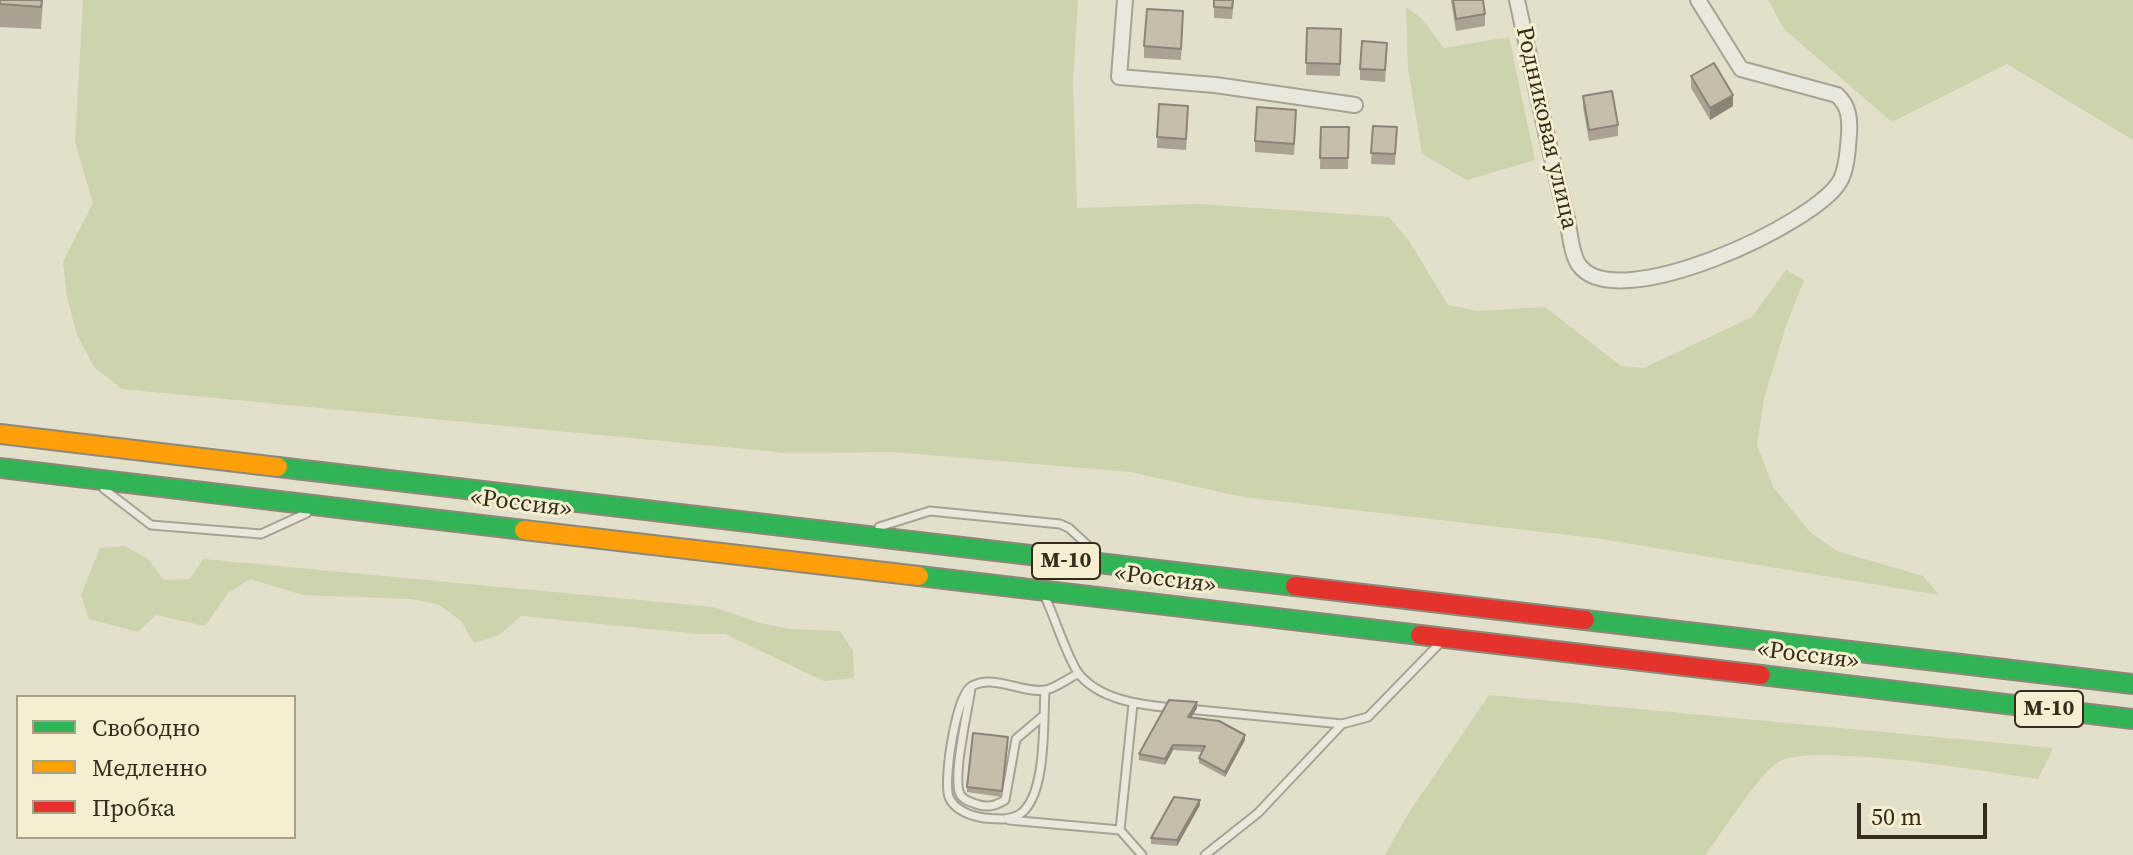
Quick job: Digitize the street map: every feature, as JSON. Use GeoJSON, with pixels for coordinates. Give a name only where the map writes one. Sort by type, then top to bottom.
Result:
{"type":"FeatureCollection","features":[{"type":"Feature","properties":{"kind":"highway","name":"«Россия»"},"geometry":{"type":"LineString","coordinates":[[0,434],[2133,684]]}},
{"type":"Feature","properties":{"kind":"highway","name":"«Россия»"},"geometry":{"type":"LineString","coordinates":[[0,468],[2133,719]]}},
{"type":"Feature","properties":{"kind":"street"},"geometry":{"type":"LineString","coordinates":[[1125,0],[1119,77],[1215,85],[1355,105]]}},
{"type":"Feature","properties":{"kind":"street","name":"Родниковая улица"},"geometry":{"type":"LineString","coordinates":[[1517,0],[1579,265],[1590,274],[1603,278],[1646,279],[1716,259],[1782,226],[1825,198],[1840,181],[1846,160],[1850,120],[1843,100],[1837,95],[1741,69],[1698,0]]}},
{"type":"Feature","properties":{"kind":"lane"},"geometry":{"type":"LineString","coordinates":[[90,478],[151,525],[261,534],[325,506]]}},
{"type":"Feature","properties":{"kind":"lane"},"geometry":{"type":"LineString","coordinates":[[856,535],[930,511],[1060,524],[1069,528],[1109,566]]}},
{"type":"Feature","properties":{"kind":"lane"},"geometry":{"type":"LineString","coordinates":[[1042,589],[1078,674],[1094,687],[1133,704],[1342,724],[1368,717],[1446,636]]}},
{"type":"Feature","properties":{"kind":"lane"},"geometry":{"type":"LineString","coordinates":[[1078,674],[1045,690],[991,682],[972,686],[963,695],[958,708],[946,786],[949,800],[961,811],[979,817],[1120,830],[1142,855]]}},
{"type":"Feature","properties":{"kind":"lane"},"geometry":{"type":"LineString","coordinates":[[972,686],[957,776],[960,794],[966,801],[995,806],[1005,800],[1016,739],[1043,716]]}},
{"type":"Feature","properties":{"kind":"lane"},"geometry":{"type":"LineString","coordinates":[[1003,820],[1021,814],[1031,801],[1039,781],[1045,690]]}},
{"type":"Feature","properties":{"kind":"lane"},"geometry":{"type":"LineString","coordinates":[[1120,830],[1133,704]]}},
{"type":"Feature","properties":{"kind":"lane"},"geometry":{"type":"LineString","coordinates":[[1205,855],[1258,813],[1342,724]]}},
{"type":"Feature","properties":{"kind":"green space"},"geometry":{"type":"Polygon","coordinates":[[[83,0],[1078,0],[1073,82],[1077,208],[1199,204],[1389,217],[1409,241],[1448,305],[1478,311],[1545,307],[1621,366],[1644,368],[1752,317],[1786,270],[1804,280],[1764,398],[1757,445],[1773,487],[1810,532],[1837,551],[1923,576],[1939,595],[1602,539],[1243,497],[1130,472],[895,452],[787,453],[122,389],[94,367],[77,335],[67,297],[63,262],[93,203],[75,142],[83,0]]]}},
{"type":"Feature","properties":{"kind":"green space"},"geometry":{"type":"Polygon","coordinates":[[[1768,0],[2133,0],[2133,140],[2007,64],[1892,122],[1784,29],[1768,0]]]}},
{"type":"Feature","properties":{"kind":"green space"},"geometry":{"type":"Polygon","coordinates":[[[1406,7],[1422,19],[1444,48],[1509,37],[1535,160],[1467,180],[1422,154],[1408,68],[1406,7]]]}},
{"type":"Feature","properties":{"kind":"green space"},"geometry":{"type":"Polygon","coordinates":[[[125,546],[148,559],[164,580],[190,579],[203,559],[713,607],[760,623],[790,629],[840,631],[853,651],[854,678],[824,681],[725,634],[521,616],[499,635],[474,643],[461,621],[438,604],[411,599],[303,595],[250,579],[228,593],[205,626],[156,615],[138,632],[89,619],[81,595],[100,548],[125,546]]]}},
{"type":"Feature","properties":{"kind":"green space"},"geometry":{"type":"Polygon","coordinates":[[[1489,695],[2053,748],[2038,779],[1873,757],[1816,755],[1782,760],[1753,788],[1705,855],[1385,855],[1408,814],[1489,695]]]}},
{"type":"Feature","properties":{"kind":"building"},"geometry":{"type":"Polygon","coordinates":[[[0,0],[42,0],[41,7],[0,4],[0,0]]]}},
{"type":"Feature","properties":{"kind":"building"},"geometry":{"type":"Polygon","coordinates":[[[1214,0],[1233,0],[1232,8],[1214,7],[1214,0]]]}},
{"type":"Feature","properties":{"kind":"building"},"geometry":{"type":"Polygon","coordinates":[[[1453,0],[1483,0],[1485,14],[1456,19],[1453,0]]]}},
{"type":"Feature","properties":{"kind":"building"},"geometry":{"type":"Polygon","coordinates":[[[1147,9],[1183,11],[1181,49],[1144,46],[1147,9]]]}},
{"type":"Feature","properties":{"kind":"building"},"geometry":{"type":"Polygon","coordinates":[[[1307,28],[1341,29],[1340,64],[1306,63],[1307,28]]]}},
{"type":"Feature","properties":{"kind":"building"},"geometry":{"type":"Polygon","coordinates":[[[1362,41],[1387,43],[1385,70],[1360,69],[1362,41]]]}},
{"type":"Feature","properties":{"kind":"building"},"geometry":{"type":"Polygon","coordinates":[[[1714,63],[1733,95],[1710,108],[1691,76],[1714,63]]]}},
{"type":"Feature","properties":{"kind":"building"},"geometry":{"type":"Polygon","coordinates":[[[1612,91],[1618,125],[1589,130],[1583,96],[1612,91]]]}},
{"type":"Feature","properties":{"kind":"building"},"geometry":{"type":"Polygon","coordinates":[[[1159,104],[1188,106],[1186,139],[1157,137],[1159,104]]]}},
{"type":"Feature","properties":{"kind":"building"},"geometry":{"type":"Polygon","coordinates":[[[1257,107],[1296,110],[1294,144],[1255,141],[1257,107]]]}},
{"type":"Feature","properties":{"kind":"building"},"geometry":{"type":"Polygon","coordinates":[[[1373,126],[1397,127],[1395,154],[1371,153],[1373,126]]]}},
{"type":"Feature","properties":{"kind":"building"},"geometry":{"type":"Polygon","coordinates":[[[1321,127],[1349,127],[1348,158],[1320,158],[1321,127]]]}},
{"type":"Feature","properties":{"kind":"building"},"geometry":{"type":"Polygon","coordinates":[[[1169,700],[1197,702],[1188,717],[1219,721],[1245,735],[1225,772],[1199,758],[1205,746],[1173,745],[1165,759],[1139,754],[1169,700]]]}},
{"type":"Feature","properties":{"kind":"building"},"geometry":{"type":"Polygon","coordinates":[[[973,733],[1008,737],[1002,791],[967,787],[973,733]]]}},
{"type":"Feature","properties":{"kind":"building"},"geometry":{"type":"Polygon","coordinates":[[[1174,797],[1200,800],[1177,840],[1151,838],[1174,797]]]}},
{"type":"Feature","properties":{"kind":"traffic: fast"},"geometry":{"type":"LineString","coordinates":[[278,467],[1295,586]]}},
{"type":"Feature","properties":{"kind":"traffic: fast"},"geometry":{"type":"LineString","coordinates":[[0,468],[524,530]]}},
{"type":"Feature","properties":{"kind":"traffic: fast"},"geometry":{"type":"LineString","coordinates":[[919,576],[1420,635]]}},
{"type":"Feature","properties":{"kind":"traffic: fast"},"geometry":{"type":"LineString","coordinates":[[1585,620],[2133,684]]}},
{"type":"Feature","properties":{"kind":"traffic: fast"},"geometry":{"type":"LineString","coordinates":[[1761,675],[2133,719]]}},
{"type":"Feature","properties":{"kind":"traffic: slow"},"geometry":{"type":"LineString","coordinates":[[0,434],[278,467]]}},
{"type":"Feature","properties":{"kind":"traffic: slow"},"geometry":{"type":"LineString","coordinates":[[524,530],[919,576]]}},
{"type":"Feature","properties":{"kind":"traffic: jam"},"geometry":{"type":"LineString","coordinates":[[1295,586],[1585,620]]}},
{"type":"Feature","properties":{"kind":"traffic: jam"},"geometry":{"type":"LineString","coordinates":[[1420,635],[1761,675]]}}]}
